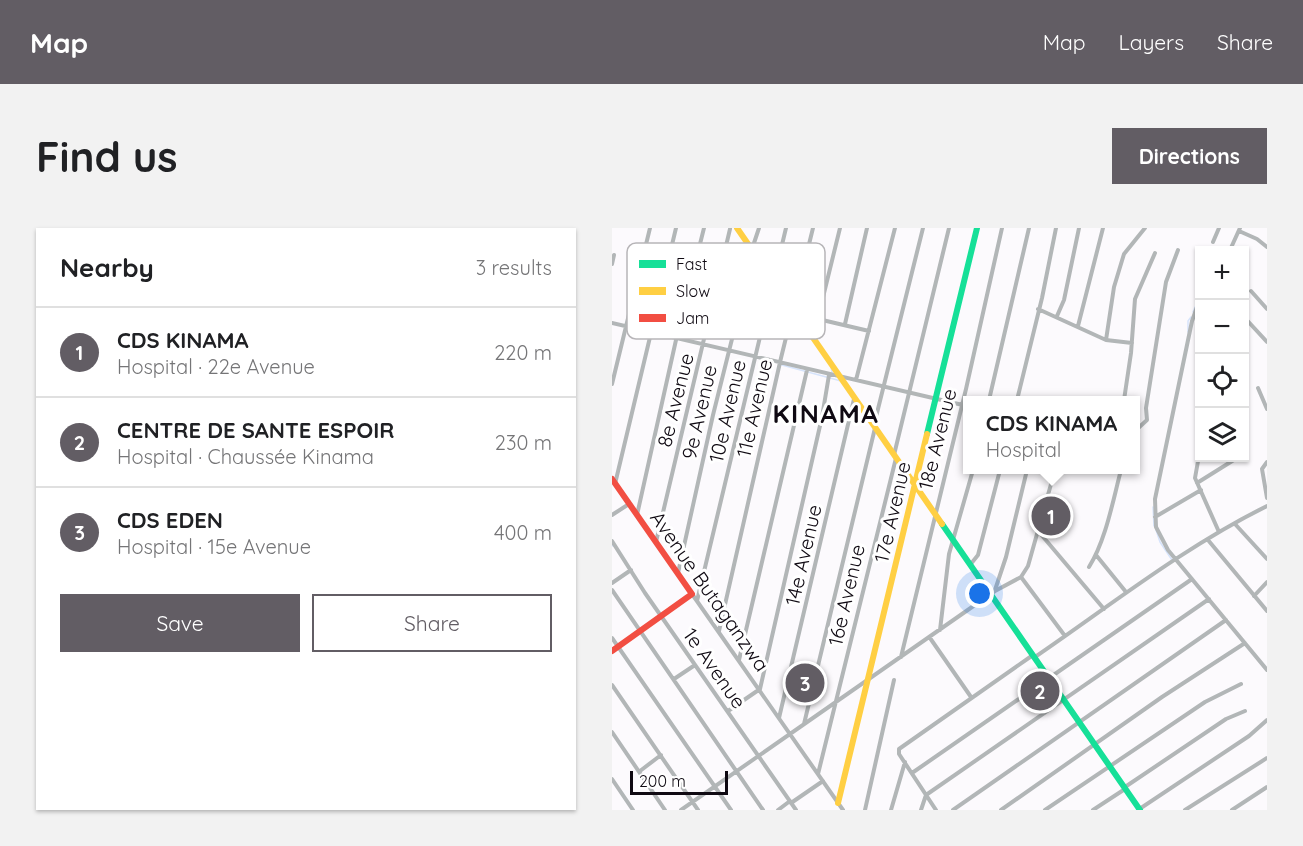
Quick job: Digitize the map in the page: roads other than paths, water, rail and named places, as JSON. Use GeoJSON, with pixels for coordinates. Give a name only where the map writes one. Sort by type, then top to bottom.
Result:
{"type":"FeatureCollection","features":[{"type":"Feature","properties":{"kind":"street"},"geometry":{"type":"LineString","coordinates":[[646,243],[650,228]]}},
{"type":"Feature","properties":{"kind":"street"},"geometry":{"type":"LineString","coordinates":[[672,243],[676,228]]}},
{"type":"Feature","properties":{"kind":"street"},"geometry":{"type":"LineString","coordinates":[[700,243],[704,228]]}},
{"type":"Feature","properties":{"kind":"street"},"geometry":{"type":"LineString","coordinates":[[754,243],[759,228]]}},
{"type":"Feature","properties":{"kind":"street","name":"10e Avenue"},"geometry":{"type":"LineString","coordinates":[[783,243],[786,228]]}},
{"type":"Feature","properties":{"kind":"street","name":"11e Avenue"},"geometry":{"type":"LineString","coordinates":[[810,243],[813,228]]}},
{"type":"Feature","properties":{"kind":"street"},"geometry":{"type":"LineString","coordinates":[[825,290],[840,228]]}},
{"type":"Feature","properties":{"kind":"street"},"geometry":{"type":"LineString","coordinates":[[845,324],[867,228]]}},
{"type":"Feature","properties":{"kind":"street"},"geometry":{"type":"LineString","coordinates":[[856,380],[895,228]]}},
{"type":"Feature","properties":{"kind":"street"},"geometry":{"type":"LineString","coordinates":[[804,724],[883,387],[923,228]]}},
{"type":"Feature","properties":{"kind":"street","name":"16e Avenue"},"geometry":{"type":"LineString","coordinates":[[818,774],[950,228]]}},
{"type":"Feature","properties":{"kind":"street","name":"17e Avenue"},"geometry":{"type":"LineString","coordinates":[[838,803],[977,228]]}},
{"type":"Feature","properties":{"kind":"street","name":"18e Avenue"},"geometry":{"type":"LineString","coordinates":[[963,396],[1002,228]]}},
{"type":"Feature","properties":{"kind":"street"},"geometry":{"type":"LineString","coordinates":[[990,396],[1029,228]]}},
{"type":"Feature","properties":{"kind":"street"},"geometry":{"type":"LineString","coordinates":[[1018,396],[1056,228]]}},
{"type":"Feature","properties":{"kind":"street"},"geometry":{"type":"LineString","coordinates":[[1057,316],[1069,284],[1079,228]]}},
{"type":"Feature","properties":{"kind":"street"},"geometry":{"type":"LineString","coordinates":[[1078,326],[1103,228]]}},
{"type":"Feature","properties":{"kind":"street"},"geometry":{"type":"LineString","coordinates":[[1106,340],[1114,288],[1124,254],[1145,228]]}},
{"type":"Feature","properties":{"kind":"street"},"geometry":{"type":"LineString","coordinates":[[1213,242],[1219,228]]}},
{"type":"Feature","properties":{"kind":"street"},"geometry":{"type":"LineString","coordinates":[[734,229],[747,243]]}},
{"type":"Feature","properties":{"kind":"street"},"geometry":{"type":"LineString","coordinates":[[1232,246],[1240,229],[1267,247]]}},
{"type":"Feature","properties":{"kind":"street"},"geometry":{"type":"LineString","coordinates":[[1140,427],[1147,420],[1146,408],[1159,318],[1166,282],[1178,250]]}},
{"type":"Feature","properties":{"kind":"street"},"geometry":{"type":"LineString","coordinates":[[1125,396],[1135,299],[1155,253]]}},
{"type":"Feature","properties":{"kind":"street"},"geometry":{"type":"LineString","coordinates":[[612,264],[614,255]]}},
{"type":"Feature","properties":{"kind":"street"},"geometry":{"type":"LineString","coordinates":[[1251,291],[1267,309]]}},
{"type":"Feature","properties":{"kind":"street"},"geometry":{"type":"LineString","coordinates":[[1199,300],[1192,321],[1155,499],[1155,518],[1160,537],[1175,560],[1267,670]]}},
{"type":"Feature","properties":{"kind":"street"},"geometry":{"type":"LineString","coordinates":[[1038,309],[1106,340],[1132,343]]}},
{"type":"Feature","properties":{"kind":"street"},"geometry":{"type":"LineString","coordinates":[[825,320],[869,332]]}},
{"type":"Feature","properties":{"kind":"street"},"geometry":{"type":"LineString","coordinates":[[612,322],[626,327]]}},
{"type":"Feature","properties":{"kind":"street"},"geometry":{"type":"LineString","coordinates":[[1249,322],[1267,342]]}},
{"type":"Feature","properties":{"kind":"street"},"geometry":{"type":"LineString","coordinates":[[612,384],[627,323]]}},
{"type":"Feature","properties":{"kind":"street"},"geometry":{"type":"LineString","coordinates":[[614,481],[650,339]]}},
{"type":"Feature","properties":{"kind":"street"},"geometry":{"type":"LineString","coordinates":[[637,515],[677,339],[961,405]]}},
{"type":"Feature","properties":{"kind":"street","name":"8e Avenue"},"geometry":{"type":"LineString","coordinates":[[656,542],[705,339]]}},
{"type":"Feature","properties":{"kind":"street","name":"9e Avenue"},"geometry":{"type":"LineString","coordinates":[[678,573],[731,339]]}},
{"type":"Feature","properties":{"kind":"street","name":"10e Avenue"},"geometry":{"type":"LineString","coordinates":[[697,601],[760,339]]}},
{"type":"Feature","properties":{"kind":"street","name":"11e Avenue"},"geometry":{"type":"LineString","coordinates":[[719,631],[787,339]]}},
{"type":"Feature","properties":{"kind":"street"},"geometry":{"type":"LineString","coordinates":[[812,339],[970,565],[993,593],[1139,810],[1249,736],[1267,720]]}},
{"type":"Feature","properties":{"kind":"street"},"geometry":{"type":"LineString","coordinates":[[739,660],[807,370]]}},
{"type":"Feature","properties":{"kind":"street"},"geometry":{"type":"LineString","coordinates":[[728,711],[760,689],[829,376]]}},
{"type":"Feature","properties":{"kind":"street"},"geometry":{"type":"LineString","coordinates":[[1258,388],[1267,409]]}},
{"type":"Feature","properties":{"kind":"street","name":"18e Avenue"},"geometry":{"type":"LineString","coordinates":[[901,657],[963,396]]}},
{"type":"Feature","properties":{"kind":"street","name":"14e Avenue"},"geometry":{"type":"LineString","coordinates":[[779,718],[854,398]]}},
{"type":"Feature","properties":{"kind":"street"},"geometry":{"type":"LineString","coordinates":[[1198,462],[1195,474],[1197,483],[1219,532]]}},
{"type":"Feature","properties":{"kind":"street"},"geometry":{"type":"LineString","coordinates":[[1197,483],[1231,462]]}},
{"type":"Feature","properties":{"kind":"street"},"geometry":{"type":"LineString","coordinates":[[1267,462],[1262,469],[1267,498]]}},
{"type":"Feature","properties":{"kind":"street"},"geometry":{"type":"LineString","coordinates":[[940,631],[947,564],[972,474]]}},
{"type":"Feature","properties":{"kind":"street"},"geometry":{"type":"LineString","coordinates":[[970,565],[978,555],[999,474]]}},
{"type":"Feature","properties":{"kind":"street"},"geometry":{"type":"LineString","coordinates":[[993,593],[1006,557],[1026,474]]}},
{"type":"Feature","properties":{"kind":"street"},"geometry":{"type":"LineString","coordinates":[[681,810],[993,593],[1021,577],[1028,566],[1054,474]]}},
{"type":"Feature","properties":{"kind":"street"},"geometry":{"type":"LineString","coordinates":[[1089,567],[1096,555],[1120,474]]}},
{"type":"Feature","properties":{"kind":"street","name":"Avenue Butaganzwa"},"geometry":{"type":"LineString","coordinates":[[614,481],[843,810]]}},
{"type":"Feature","properties":{"kind":"street"},"geometry":{"type":"LineString","coordinates":[[1155,518],[1201,490]]}},
{"type":"Feature","properties":{"kind":"street"},"geometry":{"type":"LineString","coordinates":[[612,515],[629,504]]}},
{"type":"Feature","properties":{"kind":"street"},"geometry":{"type":"LineString","coordinates":[[936,810],[904,762],[899,749],[971,697],[1065,636],[1126,592],[1219,532],[1267,506]]}},
{"type":"Feature","properties":{"kind":"street"},"geometry":{"type":"LineString","coordinates":[[1262,509],[1267,514]]}},
{"type":"Feature","properties":{"kind":"street"},"geometry":{"type":"LineString","coordinates":[[1235,524],[1267,559]]}},
{"type":"Feature","properties":{"kind":"street"},"geometry":{"type":"LineString","coordinates":[[1039,531],[1104,609]]}},
{"type":"Feature","properties":{"kind":"street"},"geometry":{"type":"LineString","coordinates":[[1208,540],[1267,611]]}},
{"type":"Feature","properties":{"kind":"street","name":"1e Avenue"},"geometry":{"type":"LineString","coordinates":[[612,541],[694,665],[796,810]]}},
{"type":"Feature","properties":{"kind":"street"},"geometry":{"type":"LineString","coordinates":[[1096,555],[1126,592]]}},
{"type":"Feature","properties":{"kind":"street"},"geometry":{"type":"LineString","coordinates":[[612,584],[631,570]]}},
{"type":"Feature","properties":{"kind":"street"},"geometry":{"type":"LineString","coordinates":[[1021,577],[1065,636]]}},
{"type":"Feature","properties":{"kind":"street"},"geometry":{"type":"LineString","coordinates":[[912,773],[1192,579]]}},
{"type":"Feature","properties":{"kind":"street"},"geometry":{"type":"LineString","coordinates":[[1254,596],[1267,582]]}},
{"type":"Feature","properties":{"kind":"street"},"geometry":{"type":"LineString","coordinates":[[612,590],[763,810]]}},
{"type":"Feature","properties":{"kind":"street"},"geometry":{"type":"LineString","coordinates":[[615,649],[692,594]]}},
{"type":"Feature","properties":{"kind":"street"},"geometry":{"type":"LineString","coordinates":[[921,810],[926,795],[1209,599]]}},
{"type":"Feature","properties":{"kind":"street"},"geometry":{"type":"LineString","coordinates":[[953,810],[1226,620]]}},
{"type":"Feature","properties":{"kind":"street"},"geometry":{"type":"LineString","coordinates":[[612,638],[615,649],[731,810]]}},
{"type":"Feature","properties":{"kind":"street"},"geometry":{"type":"LineString","coordinates":[[930,638],[971,697]]}},
{"type":"Feature","properties":{"kind":"street"},"geometry":{"type":"LineString","coordinates":[[1001,810],[1162,697],[1245,643]]}},
{"type":"Feature","properties":{"kind":"street"},"geometry":{"type":"LineString","coordinates":[[674,679],[694,665]]}},
{"type":"Feature","properties":{"kind":"street"},"geometry":{"type":"LineString","coordinates":[[865,810],[894,680]]}},
{"type":"Feature","properties":{"kind":"street"},"geometry":{"type":"LineString","coordinates":[[1045,810],[1205,702],[1241,684]]}},
{"type":"Feature","properties":{"kind":"street"},"geometry":{"type":"LineString","coordinates":[[612,685],[698,810]]}},
{"type":"Feature","properties":{"kind":"street"},"geometry":{"type":"LineString","coordinates":[[1093,810],[1226,719],[1245,711]]}},
{"type":"Feature","properties":{"kind":"street"},"geometry":{"type":"LineString","coordinates":[[612,732],[665,810]]}},
{"type":"Feature","properties":{"kind":"street"},"geometry":{"type":"LineString","coordinates":[[640,771],[662,755]]}},
{"type":"Feature","properties":{"kind":"street"},"geometry":{"type":"LineString","coordinates":[[1185,810],[1267,758]]}},
{"type":"Feature","properties":{"kind":"street"},"geometry":{"type":"LineString","coordinates":[[891,810],[904,762]]}},
{"type":"Feature","properties":{"kind":"street"},"geometry":{"type":"LineString","coordinates":[[612,779],[633,810]]}},
{"type":"Feature","properties":{"kind":"street"},"geometry":{"type":"LineString","coordinates":[[778,810],[823,781]]}},
{"type":"Feature","properties":{"kind":"street"},"geometry":{"type":"LineString","coordinates":[[1232,810],[1267,787]]}},
{"type":"Feature","properties":{"kind":"waterway"},"geometry":{"type":"LineString","coordinates":[[1193,312],[1195,308]]}},
{"type":"Feature","properties":{"kind":"waterway"},"geometry":{"type":"LineString","coordinates":[[1188,332],[1188,321],[1191,317]]}},
{"type":"Feature","properties":{"kind":"waterway"},"geometry":{"type":"LineString","coordinates":[[782,365],[841,381]]}},
{"type":"Feature","properties":{"kind":"waterway"},"geometry":{"type":"LineString","coordinates":[[831,367],[832,372]]}},
{"type":"Feature","properties":{"kind":"waterway"},"geometry":{"type":"LineString","coordinates":[[1153,507],[1154,526]]}},
{"type":"Feature","properties":{"kind":"waterway"},"geometry":{"type":"LineString","coordinates":[[1156,530],[1160,542],[1172,560]]}},
{"type":"Feature","properties":{"kind":"place","name":"CDS KINAMA"},"geometry":{"type":"Point","coordinates":[1051,516]}},
{"type":"Feature","properties":{"kind":"place","name":"CDS EDEN"},"geometry":{"type":"Point","coordinates":[805,683]}},
{"type":"Feature","properties":{"kind":"place","name":"CENTRE DE SANTE ESPOIR"},"geometry":{"type":"Point","coordinates":[1040,691]}},
{"type":"Feature","properties":{"kind":"district","name":"KINAMA"},"geometry":{"type":"Point","coordinates":[826,413]}}]}
